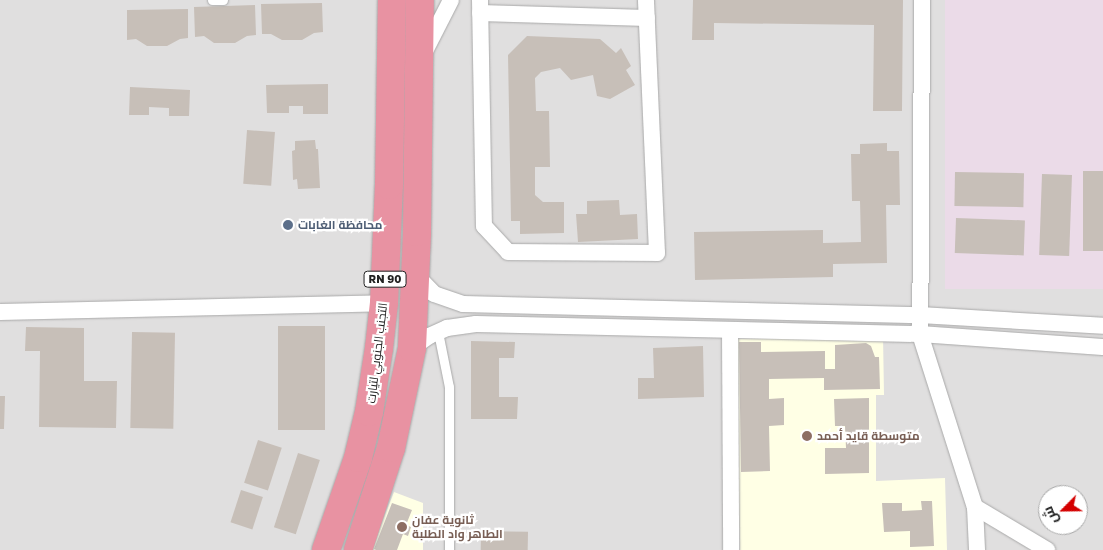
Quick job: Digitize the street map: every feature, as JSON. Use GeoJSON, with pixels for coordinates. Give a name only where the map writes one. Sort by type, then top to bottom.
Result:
{"type":"FeatureCollection","features":[{"type":"Feature","properties":{"kind":"highway","name":"التجنب الجنوبي لتيارت"},"geometry":{"type":"LineString","coordinates":[[326,550],[358,458],[367,421],[379,348],[384,303],[389,185],[392,0]]}},
{"type":"Feature","properties":{"kind":"highway","name":"RN 90"},"geometry":{"type":"LineString","coordinates":[[358,550],[392,448],[412,348],[417,232],[420,0]]}},
{"type":"Feature","properties":{"kind":"street"},"geometry":{"type":"LineString","coordinates":[[419,62],[450,0]]}},
{"type":"Feature","properties":{"kind":"street"},"geometry":{"type":"LineString","coordinates":[[646,0],[647,18],[657,253],[508,252],[484,226],[480,6],[647,18]]}},
{"type":"Feature","properties":{"kind":"street"},"geometry":{"type":"LineString","coordinates":[[922,0],[920,334],[975,507],[977,550]]}},
{"type":"Feature","properties":{"kind":"street"},"geometry":{"type":"LineString","coordinates":[[414,272],[434,294],[462,304],[920,315],[1103,326]]}},
{"type":"Feature","properties":{"kind":"street"},"geometry":{"type":"LineString","coordinates":[[0,312],[384,303]]}},
{"type":"Feature","properties":{"kind":"street"},"geometry":{"type":"LineString","coordinates":[[412,348],[438,332],[457,326],[476,324],[920,334],[1103,347]]}},
{"type":"Feature","properties":{"kind":"street"},"geometry":{"type":"LineString","coordinates":[[730,330],[731,550]]}},
{"type":"Feature","properties":{"kind":"street"},"geometry":{"type":"LineString","coordinates":[[975,507],[1047,550]]}},
{"type":"Feature","properties":{"kind":"lane"},"geometry":{"type":"LineString","coordinates":[[212,0],[223,0]]}},
{"type":"Feature","properties":{"kind":"lane"},"geometry":{"type":"LineString","coordinates":[[438,332],[449,387],[449,550]]}},
{"type":"Feature","properties":{"kind":"shaded area"},"geometry":{"type":"Polygon","coordinates":[[[0,0],[1103,0],[1103,550],[0,550],[0,0]]]}},
{"type":"Feature","properties":{"kind":"shaded area"},"geometry":{"type":"Polygon","coordinates":[[[945,0],[1103,0],[1103,289],[945,289],[945,0]]]}},
{"type":"Feature","properties":{"kind":"shaded area","name":"متوسطة قايد أحمد"},"geometry":{"type":"Polygon","coordinates":[[[883,335],[884,395],[876,395],[876,481],[945,478],[947,550],[740,550],[737,339],[883,335]]]}},
{"type":"Feature","properties":{"kind":"shaded area","name":"ثانوية عفان الطاهر واد الطلبة"},"geometry":{"type":"Polygon","coordinates":[[[394,492],[423,503],[423,550],[371,550],[394,492]]]}},
{"type":"Feature","properties":{"kind":"building"},"geometry":{"type":"Polygon","coordinates":[[[693,0],[903,0],[902,111],[873,111],[874,25],[714,23],[714,40],[692,40],[693,0]]]}},
{"type":"Feature","properties":{"kind":"building"},"geometry":{"type":"Polygon","coordinates":[[[322,3],[323,32],[314,33],[302,40],[282,40],[271,34],[262,34],[261,4],[322,3]]]}},
{"type":"Feature","properties":{"kind":"building"},"geometry":{"type":"Polygon","coordinates":[[[255,5],[256,35],[247,36],[235,43],[214,43],[204,36],[195,37],[194,7],[255,5]]]}},
{"type":"Feature","properties":{"kind":"building"},"geometry":{"type":"Polygon","coordinates":[[[188,9],[188,38],[180,39],[167,46],[147,46],[136,39],[127,40],[127,10],[188,9]]]}},
{"type":"Feature","properties":{"kind":"building"},"geometry":{"type":"Polygon","coordinates":[[[527,36],[600,39],[616,53],[621,48],[631,66],[626,70],[635,85],[610,99],[597,96],[593,75],[571,80],[560,68],[541,72],[535,78],[536,111],[549,111],[550,167],[535,167],[535,195],[543,202],[564,202],[564,233],[520,234],[520,221],[511,221],[508,55],[527,36]]]}},
{"type":"Feature","properties":{"kind":"building"},"geometry":{"type":"Polygon","coordinates":[[[328,84],[328,114],[303,114],[303,106],[289,106],[289,113],[267,113],[266,85],[328,84]]]}},
{"type":"Feature","properties":{"kind":"building"},"geometry":{"type":"Polygon","coordinates":[[[130,87],[190,90],[189,116],[169,116],[169,108],[149,107],[149,115],[129,115],[130,87]]]}},
{"type":"Feature","properties":{"kind":"building"},"geometry":{"type":"Polygon","coordinates":[[[247,130],[275,132],[271,186],[243,184],[247,130]]]}},
{"type":"Feature","properties":{"kind":"building"},"geometry":{"type":"Polygon","coordinates":[[[315,140],[316,149],[318,149],[320,188],[298,189],[297,179],[293,180],[292,151],[295,150],[295,141],[315,140]]]}},
{"type":"Feature","properties":{"kind":"building"},"geometry":{"type":"Polygon","coordinates":[[[887,143],[887,151],[899,151],[900,205],[886,205],[887,263],[833,264],[833,277],[695,280],[694,232],[823,230],[823,243],[861,242],[860,201],[852,201],[851,154],[860,154],[860,144],[887,143]]]}},
{"type":"Feature","properties":{"kind":"building"},"geometry":{"type":"Polygon","coordinates":[[[1083,171],[1103,171],[1103,251],[1083,251],[1083,171]]]}},
{"type":"Feature","properties":{"kind":"building"},"geometry":{"type":"Polygon","coordinates":[[[955,172],[1024,173],[1023,207],[954,206],[955,172]]]}},
{"type":"Feature","properties":{"kind":"building"},"geometry":{"type":"Polygon","coordinates":[[[1042,174],[1072,175],[1069,256],[1039,255],[1042,174]]]}},
{"type":"Feature","properties":{"kind":"building"},"geometry":{"type":"Polygon","coordinates":[[[619,200],[620,215],[637,214],[638,239],[578,242],[576,214],[587,214],[587,201],[619,200]]]}},
{"type":"Feature","properties":{"kind":"building"},"geometry":{"type":"Polygon","coordinates":[[[956,218],[1025,220],[1024,255],[955,253],[956,218]]]}},
{"type":"Feature","properties":{"kind":"building"},"geometry":{"type":"Polygon","coordinates":[[[278,326],[325,326],[325,430],[278,430],[278,326]]]}},
{"type":"Feature","properties":{"kind":"building"},"geometry":{"type":"Polygon","coordinates":[[[26,327],[84,328],[84,381],[117,381],[116,428],[39,427],[40,351],[25,351],[26,327]]]}},
{"type":"Feature","properties":{"kind":"building"},"geometry":{"type":"Polygon","coordinates":[[[132,332],[175,333],[173,429],[130,428],[132,332]]]}},
{"type":"Feature","properties":{"kind":"building"},"geometry":{"type":"Polygon","coordinates":[[[471,341],[515,342],[514,358],[499,358],[499,397],[518,397],[517,419],[471,419],[471,341]]]}},
{"type":"Feature","properties":{"kind":"building"},"geometry":{"type":"Polygon","coordinates":[[[739,342],[761,342],[761,352],[825,351],[825,369],[835,369],[835,345],[866,343],[871,346],[875,357],[879,357],[880,389],[824,390],[824,378],[769,379],[769,399],[784,398],[784,425],[769,426],[770,471],[741,472],[739,342]]]}},
{"type":"Feature","properties":{"kind":"building"},"geometry":{"type":"Polygon","coordinates":[[[703,346],[704,397],[638,399],[638,378],[654,378],[653,348],[703,346]]]}},
{"type":"Feature","properties":{"kind":"building"},"geometry":{"type":"Polygon","coordinates":[[[0,396],[5,396],[4,429],[0,429],[0,396]]]}},
{"type":"Feature","properties":{"kind":"building"},"geometry":{"type":"Polygon","coordinates":[[[869,398],[869,473],[825,474],[825,448],[846,448],[845,426],[835,426],[834,399],[869,398]]]}},
{"type":"Feature","properties":{"kind":"building"},"geometry":{"type":"Polygon","coordinates":[[[258,440],[282,448],[268,491],[244,483],[258,440]]]}},
{"type":"Feature","properties":{"kind":"building"},"geometry":{"type":"Polygon","coordinates":[[[298,453],[320,460],[296,534],[274,527],[298,453]]]}},
{"type":"Feature","properties":{"kind":"building"},"geometry":{"type":"Polygon","coordinates":[[[241,490],[263,497],[252,529],[230,522],[241,490]]]}},
{"type":"Feature","properties":{"kind":"building"},"geometry":{"type":"Polygon","coordinates":[[[921,501],[932,501],[934,546],[910,547],[910,531],[884,532],[882,503],[902,503],[902,511],[922,510],[921,501]]]}},
{"type":"Feature","properties":{"kind":"building"},"geometry":{"type":"Polygon","coordinates":[[[392,503],[412,510],[406,525],[411,527],[408,536],[403,534],[397,550],[376,550],[374,549],[392,503]]]}},
{"type":"Feature","properties":{"kind":"building"},"geometry":{"type":"Polygon","coordinates":[[[481,531],[528,532],[528,550],[481,550],[481,531]]]}},
{"type":"Feature","properties":{"kind":"place","name":"محافظة الغابات"},"geometry":{"type":"Point","coordinates":[288,225]}},
{"type":"Feature","properties":{"kind":"place","name":"متوسطة قايد أحمد"},"geometry":{"type":"Point","coordinates":[807,436]}},
{"type":"Feature","properties":{"kind":"place","name":"ثانوية عفان الطاهر واد الطلبة"},"geometry":{"type":"Point","coordinates":[402,527]}}]}
